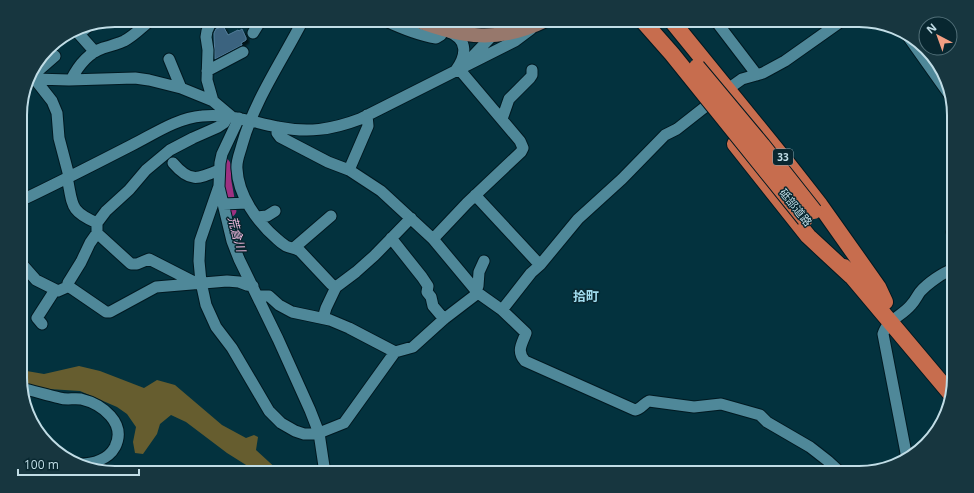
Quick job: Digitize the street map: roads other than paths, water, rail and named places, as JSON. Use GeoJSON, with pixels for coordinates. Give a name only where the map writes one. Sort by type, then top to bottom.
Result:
{"type":"FeatureCollection","features":[{"type":"Feature","properties":{"kind":"highway","name":"33"},"geometry":{"type":"LineString","coordinates":[[641,27],[804,231],[824,252],[851,276]]}},
{"type":"Feature","properties":{"kind":"highway","name":"砥部道路"},"geometry":{"type":"LineString","coordinates":[[648,27],[885,302],[894,319],[946,389]]}},
{"type":"Feature","properties":{"kind":"highway","name":"砥部道路"},"geometry":{"type":"LineString","coordinates":[[663,27],[762,145],[851,276],[947,373]]}},
{"type":"Feature","properties":{"kind":"highway","name":"33"},"geometry":{"type":"LineString","coordinates":[[677,27],[820,205],[878,287],[885,302]]}},
{"type":"Feature","properties":{"kind":"highway"},"geometry":{"type":"LineString","coordinates":[[705,107],[728,89]]}},
{"type":"Feature","properties":{"kind":"main road"},"geometry":{"type":"LineString","coordinates":[[443,27],[492,36],[520,31],[530,27]]}},
{"type":"Feature","properties":{"kind":"street"},"geometry":{"type":"LineString","coordinates":[[71,80],[80,65],[95,52],[131,37],[143,27]]}},
{"type":"Feature","properties":{"kind":"street"},"geometry":{"type":"LineString","coordinates":[[209,27],[206,37],[208,50],[207,80],[213,101]]}},
{"type":"Feature","properties":{"kind":"street"},"geometry":{"type":"LineString","coordinates":[[299,27],[266,87],[240,119],[222,154],[219,170],[219,186],[232,241],[310,410],[319,433],[324,466]]}},
{"type":"Feature","properties":{"kind":"street"},"geometry":{"type":"LineString","coordinates":[[400,27],[425,36],[436,38],[441,35],[443,27],[455,34],[460,39],[464,49],[460,68]]}},
{"type":"Feature","properties":{"kind":"street"},"geometry":{"type":"LineString","coordinates":[[27,197],[185,120],[217,115],[278,127],[310,131],[322,130],[346,124],[367,116],[514,41],[535,27]]}},
{"type":"Feature","properties":{"kind":"street"},"geometry":{"type":"LineString","coordinates":[[720,27],[757,75]]}},
{"type":"Feature","properties":{"kind":"street"},"geometry":{"type":"LineString","coordinates":[[728,89],[742,79],[763,73],[785,61],[833,27]]}},
{"type":"Feature","properties":{"kind":"street"},"geometry":{"type":"LineString","coordinates":[[80,35],[95,52]]}},
{"type":"Feature","properties":{"kind":"street"},"geometry":{"type":"LineString","coordinates":[[460,68],[492,36]]}},
{"type":"Feature","properties":{"kind":"street"},"geometry":{"type":"LineString","coordinates":[[917,49],[940,82]]}},
{"type":"Feature","properties":{"kind":"street"},"geometry":{"type":"LineString","coordinates":[[207,71],[243,52]]}},
{"type":"Feature","properties":{"kind":"street"},"geometry":{"type":"LineString","coordinates":[[40,69],[55,56]]}},
{"type":"Feature","properties":{"kind":"street"},"geometry":{"type":"LineString","coordinates":[[170,59],[181,88]]}},
{"type":"Feature","properties":{"kind":"street"},"geometry":{"type":"LineString","coordinates":[[432,239],[475,195],[521,152],[523,148],[520,141],[460,68]]}},
{"type":"Feature","properties":{"kind":"street"},"geometry":{"type":"LineString","coordinates":[[502,119],[509,98],[530,78],[532,75],[532,70]]}},
{"type":"Feature","properties":{"kind":"street"},"geometry":{"type":"LineString","coordinates":[[36,76],[71,80],[135,78],[149,80],[181,88],[213,101],[240,119],[246,131],[237,167],[240,186],[247,202],[257,217],[277,239],[287,246],[295,247],[331,284],[336,286]]}},
{"type":"Feature","properties":{"kind":"street"},"geometry":{"type":"LineString","coordinates":[[35,79],[52,101],[56,113],[59,138],[74,208],[97,228],[131,264],[138,264],[149,259],[199,282]]}},
{"type":"Feature","properties":{"kind":"street"},"geometry":{"type":"LineString","coordinates":[[502,310],[531,273],[540,265],[578,219],[622,179],[665,135],[677,129],[705,107]]}},
{"type":"Feature","properties":{"kind":"street"},"geometry":{"type":"LineString","coordinates":[[349,170],[368,126],[367,116]]}},
{"type":"Feature","properties":{"kind":"street"},"geometry":{"type":"LineString","coordinates":[[68,287],[68,283],[81,262],[106,211],[129,190],[153,164],[170,150],[192,138],[224,123],[240,119]]}},
{"type":"Feature","properties":{"kind":"street"},"geometry":{"type":"LineString","coordinates":[[278,127],[277,133],[280,137],[328,162],[349,170],[381,191],[411,218],[432,239],[476,291],[502,310],[526,333],[519,353],[525,361],[635,410],[649,401],[694,407],[721,404],[760,415],[767,422],[810,446],[833,466]]}},
{"type":"Feature","properties":{"kind":"street"},"geometry":{"type":"LineString","coordinates":[[173,163],[184,175],[192,177],[207,175],[219,170]]}},
{"type":"Feature","properties":{"kind":"street"},"geometry":{"type":"LineString","coordinates":[[219,186],[200,241],[199,282],[206,305],[216,327],[232,348],[269,411],[277,420],[295,431],[304,434],[319,433],[344,423],[395,352],[412,347],[476,291],[479,272],[484,260]]}},
{"type":"Feature","properties":{"kind":"street"},"geometry":{"type":"LineString","coordinates":[[475,195],[540,265]]}},
{"type":"Feature","properties":{"kind":"street"},"geometry":{"type":"LineString","coordinates":[[223,204],[247,202]]}},
{"type":"Feature","properties":{"kind":"street"},"geometry":{"type":"LineString","coordinates":[[257,217],[266,216],[275,211]]}},
{"type":"Feature","properties":{"kind":"street"},"geometry":{"type":"LineString","coordinates":[[295,247],[331,216]]}},
{"type":"Feature","properties":{"kind":"street"},"geometry":{"type":"LineString","coordinates":[[323,318],[336,286],[356,272],[411,218]]}},
{"type":"Feature","properties":{"kind":"street"},"geometry":{"type":"LineString","coordinates":[[391,238],[428,286],[426,292],[431,297],[433,306],[444,319]]}},
{"type":"Feature","properties":{"kind":"street"},"geometry":{"type":"LineString","coordinates":[[27,272],[36,280],[55,290],[58,291],[68,287],[71,288],[106,312],[110,312],[156,287],[199,282],[238,282],[268,296],[279,305],[292,312],[323,318],[349,328],[395,352]]}},
{"type":"Feature","properties":{"kind":"street"},"geometry":{"type":"LineString","coordinates":[[906,452],[883,334],[885,328],[910,306],[921,291],[947,272]]}},
{"type":"Feature","properties":{"kind":"street"},"geometry":{"type":"LineString","coordinates":[[42,324],[37,318],[55,290]]}},
{"type":"Feature","properties":{"kind":"street"},"geometry":{"type":"LineString","coordinates":[[28,390],[62,398],[80,399],[93,403],[105,410],[117,426],[118,438],[115,447],[106,456],[99,461],[93,463]]}},
{"type":"Feature","properties":{"kind":"waterway","name":"荒倉川"},"geometry":{"type":"LineString","coordinates":[[223,165],[224,182],[229,210]]}},
{"type":"Feature","properties":{"kind":"district","name":"拾町"},"geometry":{"type":"Point","coordinates":[586,296]}}]}
